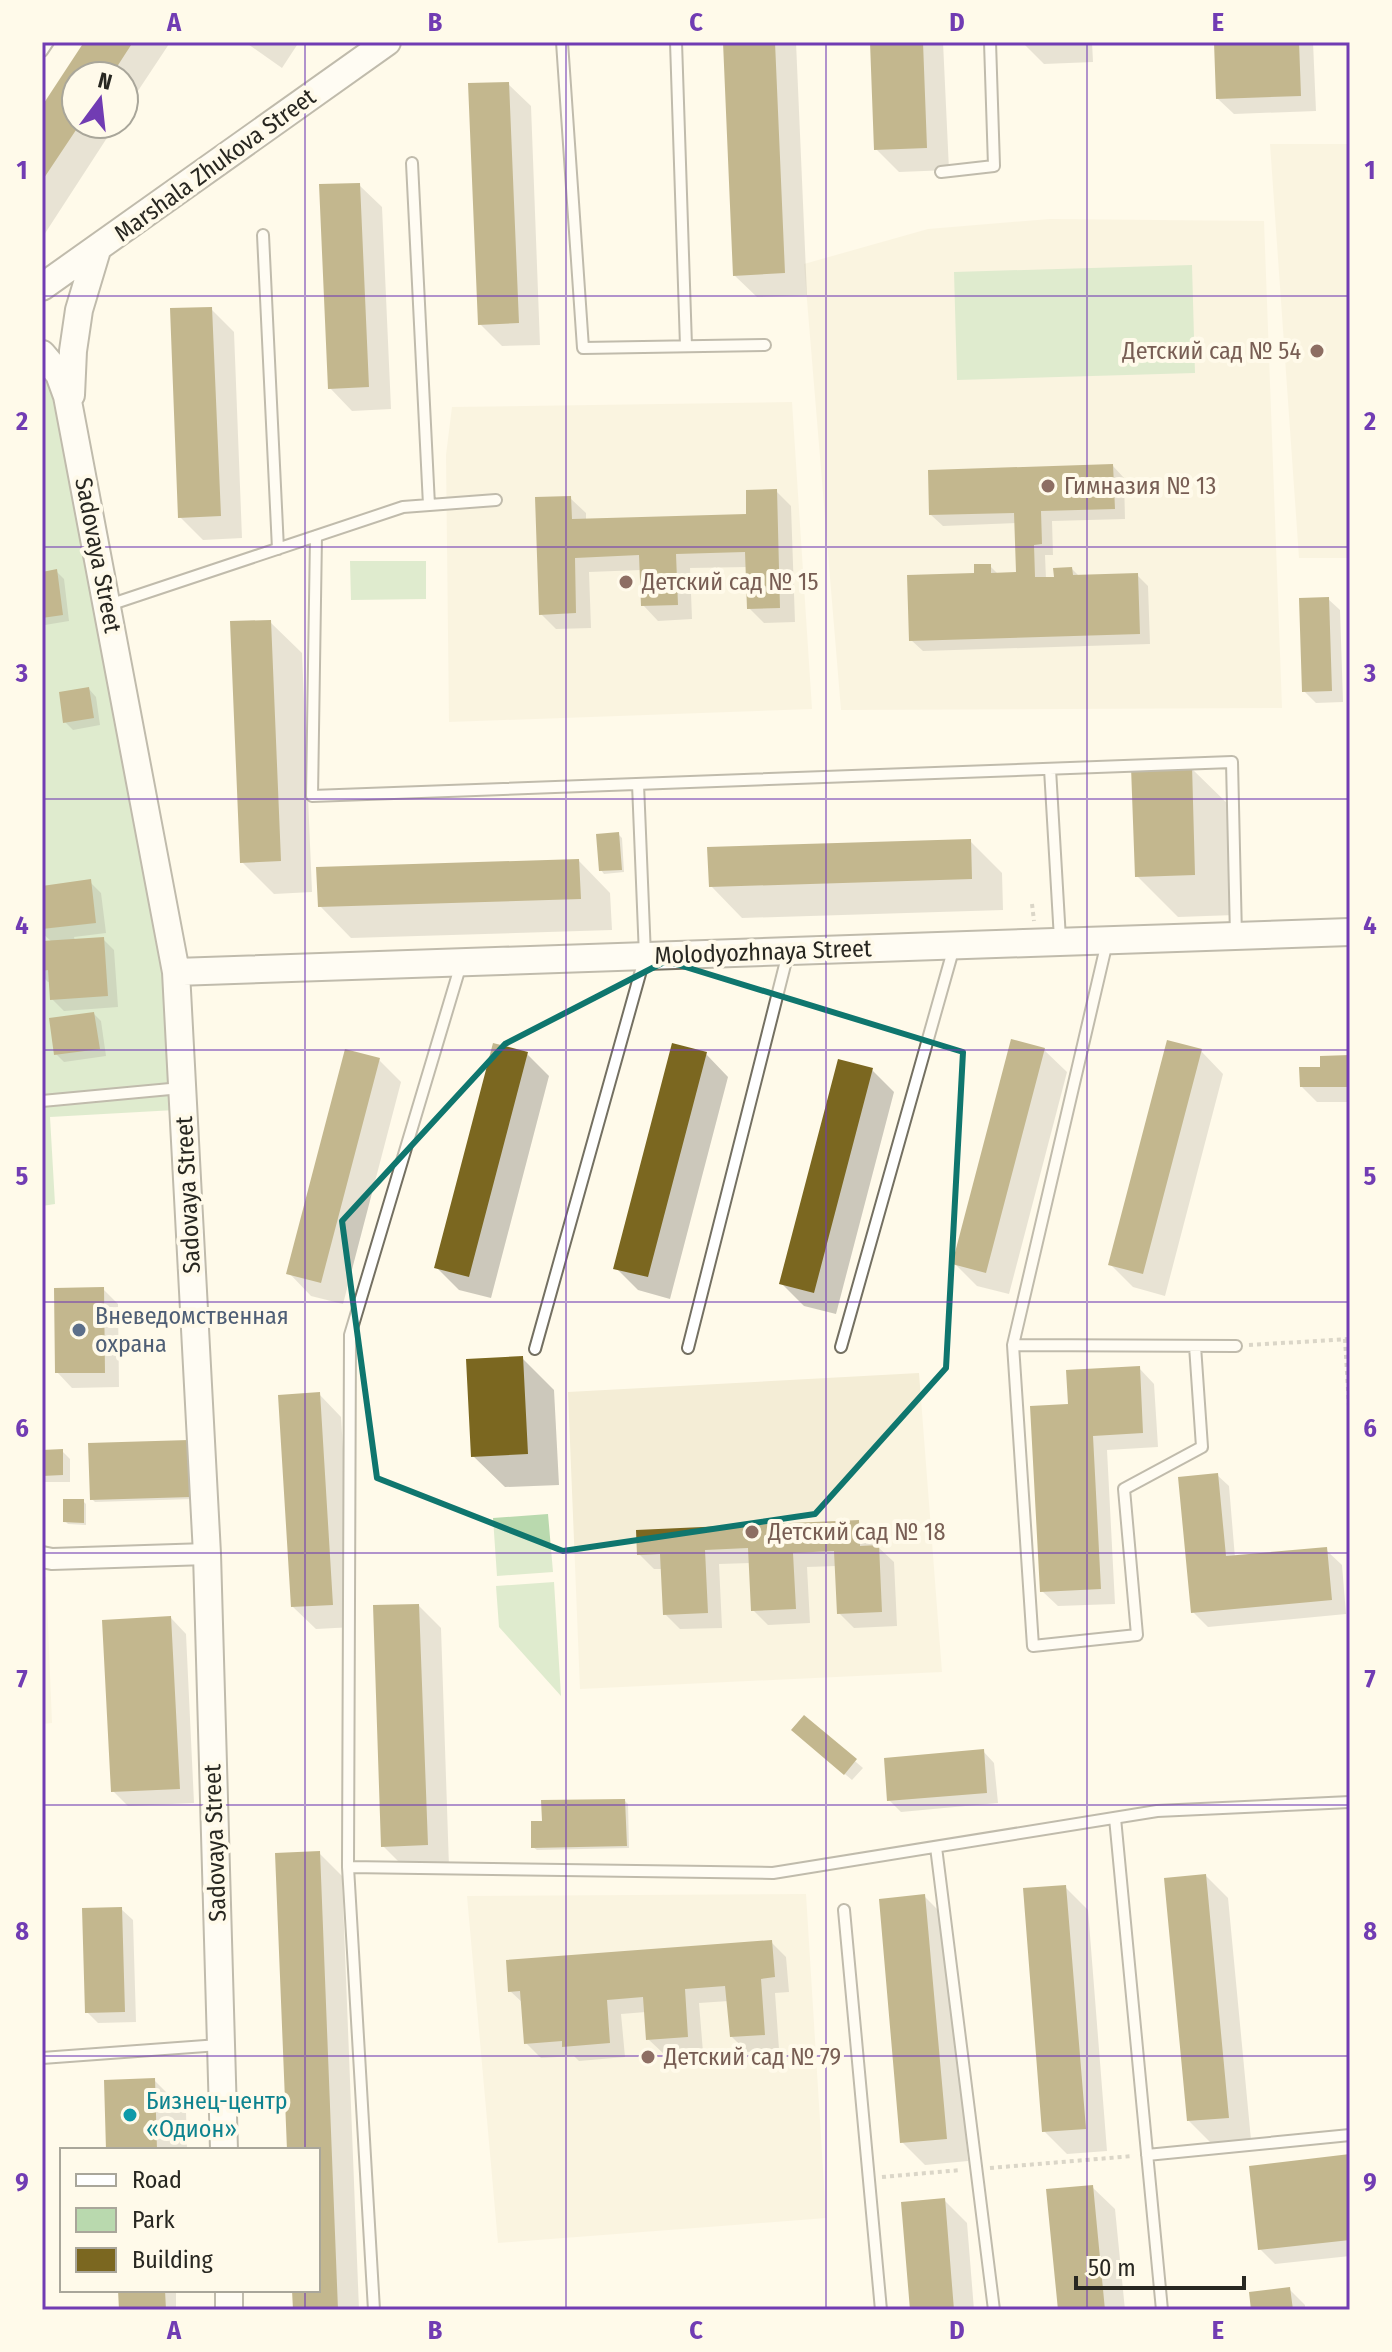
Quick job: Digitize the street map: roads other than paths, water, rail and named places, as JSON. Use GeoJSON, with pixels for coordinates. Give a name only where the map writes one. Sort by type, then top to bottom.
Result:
{"type":"FeatureCollection","features":[{"type":"Feature","properties":{"kind":"street","name":"Marshala Zhukova Street"},"geometry":{"type":"LineString","coordinates":[[42,287],[387,42]]}},
{"type":"Feature","properties":{"kind":"street"},"geometry":{"type":"LineString","coordinates":[[70,414],[73,351],[79,310],[97,250]]}},
{"type":"Feature","properties":{"kind":"street","name":"Sadovaya Street"},"geometry":{"type":"LineString","coordinates":[[42,354],[59,374],[70,414],[176,972],[207,1554],[224,2148]]}},
{"type":"Feature","properties":{"kind":"street","name":"Molodyozhnaya Street"},"geometry":{"type":"LineString","coordinates":[[176,972],[1350,932]]}},
{"type":"Feature","properties":{"kind":"street"},"geometry":{"type":"LineString","coordinates":[[42,1557],[207,1554]]}},
{"type":"Feature","properties":{"kind":"lane"},"geometry":{"type":"LineString","coordinates":[[42,51],[48,42]]}},
{"type":"Feature","properties":{"kind":"lane"},"geometry":{"type":"LineString","coordinates":[[562,42],[583,348],[765,345]]}},
{"type":"Feature","properties":{"kind":"lane"},"geometry":{"type":"LineString","coordinates":[[676,42],[686,346]]}},
{"type":"Feature","properties":{"kind":"lane"},"geometry":{"type":"LineString","coordinates":[[941,172],[994,166],[990,42]]}},
{"type":"Feature","properties":{"kind":"lane"},"geometry":{"type":"LineString","coordinates":[[412,163],[429,505]]}},
{"type":"Feature","properties":{"kind":"lane"},"geometry":{"type":"LineString","coordinates":[[263,235],[278,549]]}},
{"type":"Feature","properties":{"kind":"lane"},"geometry":{"type":"LineString","coordinates":[[108,606],[403,507],[496,500]]}},
{"type":"Feature","properties":{"kind":"lane"},"geometry":{"type":"LineString","coordinates":[[316,536],[312,796],[1232,762],[1236,936]]}},
{"type":"Feature","properties":{"kind":"lane"},"geometry":{"type":"LineString","coordinates":[[1050,769],[1060,942]]}},
{"type":"Feature","properties":{"kind":"lane"},"geometry":{"type":"LineString","coordinates":[[535,1349],[645,956],[638,784]]}},
{"type":"Feature","properties":{"kind":"lane"},"geometry":{"type":"LineString","coordinates":[[1107,940],[1013,1345],[1033,1646],[1137,1635],[1124,1489],[1202,1447],[1195,1346]]}},
{"type":"Feature","properties":{"kind":"lane"},"geometry":{"type":"LineString","coordinates":[[841,1347],[955,945]]}},
{"type":"Feature","properties":{"kind":"lane"},"geometry":{"type":"LineString","coordinates":[[688,1348],[788,951]]}},
{"type":"Feature","properties":{"kind":"lane"},"geometry":{"type":"LineString","coordinates":[[374,2310],[348,1867],[350,1335],[461,962]]}},
{"type":"Feature","properties":{"kind":"lane"},"geometry":{"type":"LineString","coordinates":[[42,1101],[183,1087]]}},
{"type":"Feature","properties":{"kind":"lane"},"geometry":{"type":"LineString","coordinates":[[1013,1345],[1236,1346]]}},
{"type":"Feature","properties":{"kind":"lane"},"geometry":{"type":"LineString","coordinates":[[348,1867],[773,1873],[1157,1811],[1350,1802]]}},
{"type":"Feature","properties":{"kind":"lane"},"geometry":{"type":"LineString","coordinates":[[1115,1818],[1162,2310]]}},
{"type":"Feature","properties":{"kind":"lane"},"geometry":{"type":"LineString","coordinates":[[936,1847],[994,2310]]}},
{"type":"Feature","properties":{"kind":"lane"},"geometry":{"type":"LineString","coordinates":[[844,1910],[881,2310]]}},
{"type":"Feature","properties":{"kind":"lane"},"geometry":{"type":"LineString","coordinates":[[42,2058],[221,2045]]}},
{"type":"Feature","properties":{"kind":"lane"},"geometry":{"type":"LineString","coordinates":[[1147,2155],[1350,2135]]}},
{"type":"Feature","properties":{"kind":"place","name":"Детский сад № 54"},"geometry":{"type":"Point","coordinates":[1317,351]}},
{"type":"Feature","properties":{"kind":"place","name":"Гимназия № 13"},"geometry":{"type":"Point","coordinates":[1048,486]}},
{"type":"Feature","properties":{"kind":"place","name":"Детский сад № 15"},"geometry":{"type":"Point","coordinates":[626,582]}},
{"type":"Feature","properties":{"kind":"place","name":"Вневедомственная охрана"},"geometry":{"type":"Point","coordinates":[79,1330]}},
{"type":"Feature","properties":{"kind":"place","name":"Детский сад № 18"},"geometry":{"type":"Point","coordinates":[752,1532]}},
{"type":"Feature","properties":{"kind":"place","name":"Детский сад № 79"},"geometry":{"type":"Point","coordinates":[648,2057]}},
{"type":"Feature","properties":{"kind":"place","name":"Бизнец-центр «Одион»"},"geometry":{"type":"Point","coordinates":[130,2115]}}]}
